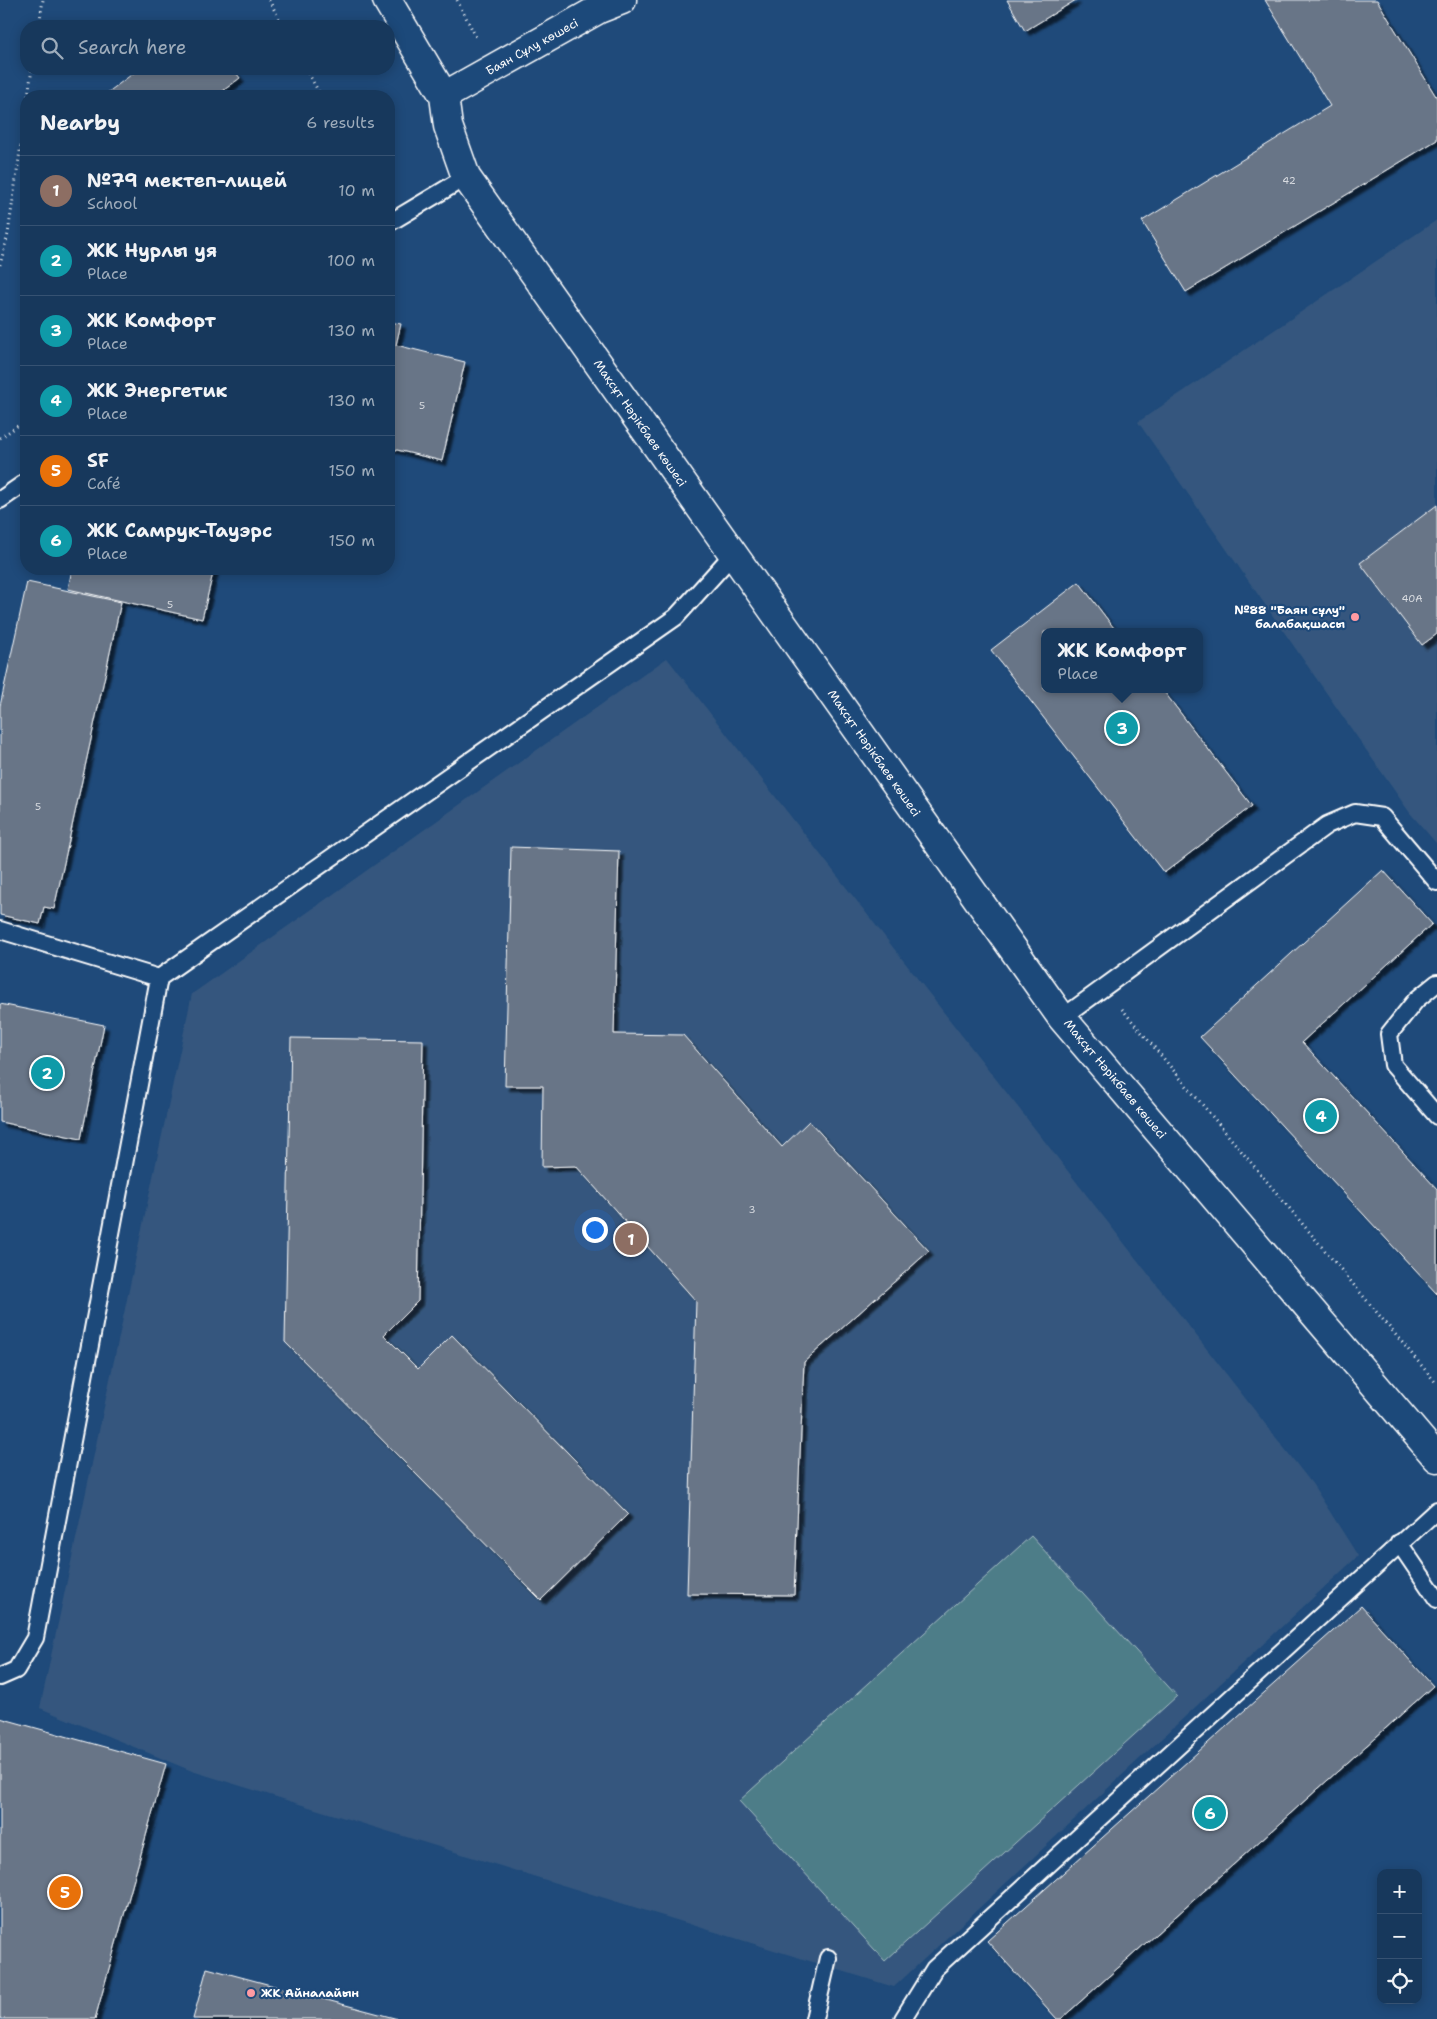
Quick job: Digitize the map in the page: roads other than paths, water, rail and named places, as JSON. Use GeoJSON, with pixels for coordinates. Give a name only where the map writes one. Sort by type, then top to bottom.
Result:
{"type":"FeatureCollection","features":[{"type":"Feature","properties":{"kind":"street","name":"Мақсұт Нәрікбаев көшесі"},"geometry":{"type":"LineString","coordinates":[[387,0],[444,96],[448,126],[466,177],[1062,1018],[1437,1458]]}},
{"type":"Feature","properties":{"kind":"street","name":"Баян Сұлу көшесі"},"geometry":{"type":"LineString","coordinates":[[444,96],[606,3]]}},
{"type":"Feature","properties":{"kind":"lane"},"geometry":{"type":"LineString","coordinates":[[395,219],[466,177]]}},
{"type":"Feature","properties":{"kind":"lane"},"geometry":{"type":"LineString","coordinates":[[0,500],[20,486]]}},
{"type":"Feature","properties":{"kind":"lane"},"geometry":{"type":"LineString","coordinates":[[0,1677],[16,1670],[35,1638],[159,978],[676,618],[732,554]]}},
{"type":"Feature","properties":{"kind":"lane"},"geometry":{"type":"LineString","coordinates":[[1062,1018],[1327,825],[1355,814],[1382,817],[1437,882]]}},
{"type":"Feature","properties":{"kind":"lane"},"geometry":{"type":"LineString","coordinates":[[0,930],[159,978]]}},
{"type":"Feature","properties":{"kind":"lane"},"geometry":{"type":"LineString","coordinates":[[1437,983],[1416,1000],[1388,1034],[1393,1065],[1437,1116]]}},
{"type":"Feature","properties":{"kind":"lane"},"geometry":{"type":"LineString","coordinates":[[903,2019],[934,1969],[1399,1542],[1437,1510]]}},
{"type":"Feature","properties":{"kind":"lane"},"geometry":{"type":"LineString","coordinates":[[1399,1542],[1437,1599]]}},
{"type":"Feature","properties":{"kind":"lane"},"geometry":{"type":"LineString","coordinates":[[814,2019],[828,1958]]}},
{"type":"Feature","properties":{"kind":"place","name":"№88 \"Баян сұлу\" балабақшасы"},"geometry":{"type":"Point","coordinates":[1355,617]}},
{"type":"Feature","properties":{"kind":"place","name":"ЖК Комфорт"},"geometry":{"type":"Point","coordinates":[1122,728]}},
{"type":"Feature","properties":{"kind":"place","name":"ЖК Нурлы уя"},"geometry":{"type":"Point","coordinates":[47,1073]}},
{"type":"Feature","properties":{"kind":"place","name":"ЖК Энергетик"},"geometry":{"type":"Point","coordinates":[1321,1116]}},
{"type":"Feature","properties":{"kind":"place","name":"№79 мектеп-лицей"},"geometry":{"type":"Point","coordinates":[631,1239]}},
{"type":"Feature","properties":{"kind":"place","name":"ЖК Самрук-Тауэрс"},"geometry":{"type":"Point","coordinates":[1210,1813]}},
{"type":"Feature","properties":{"kind":"place","name":"SF"},"geometry":{"type":"Point","coordinates":[65,1892]}},
{"type":"Feature","properties":{"kind":"place","name":"ЖК Айналайын"},"geometry":{"type":"Point","coordinates":[251,1993]}}]}
